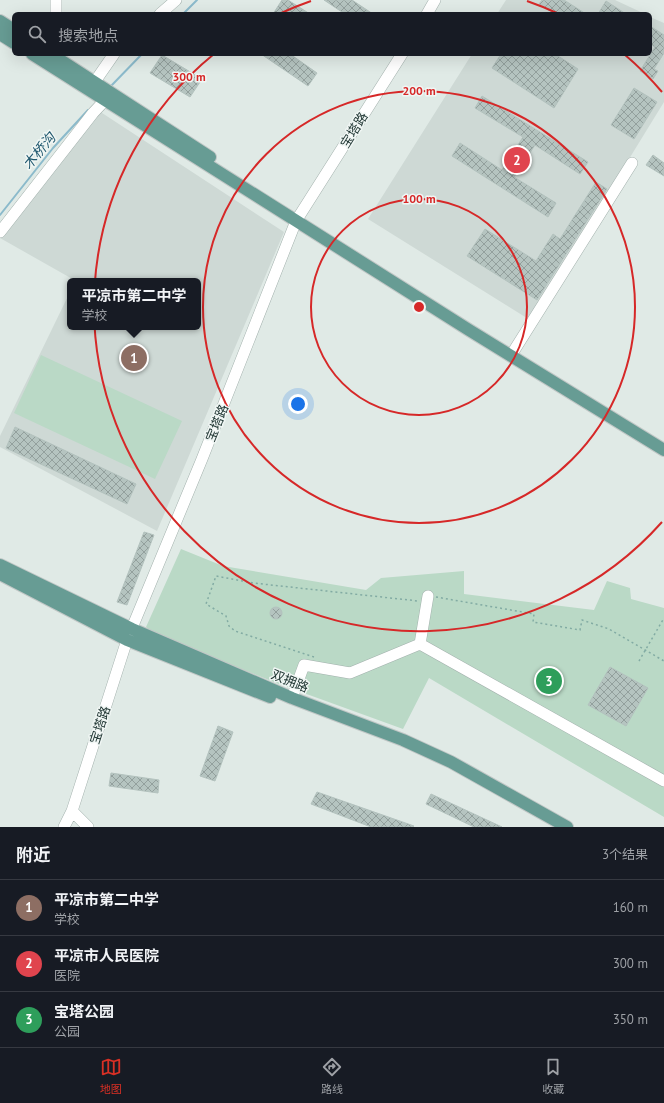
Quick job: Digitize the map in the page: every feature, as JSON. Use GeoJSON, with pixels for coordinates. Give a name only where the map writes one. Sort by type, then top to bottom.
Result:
{"type":"FeatureCollection","features":[{"type":"Feature","properties":{"kind":"main road"},"geometry":{"type":"LineString","coordinates":[[0,21],[12,29]]}},
{"type":"Feature","properties":{"kind":"main road"},"geometry":{"type":"LineString","coordinates":[[0,34],[12,42]]}},
{"type":"Feature","properties":{"kind":"main road"},"geometry":{"type":"LineString","coordinates":[[36,56],[108,97],[664,450]]}},
{"type":"Feature","properties":{"kind":"main road"},"geometry":{"type":"LineString","coordinates":[[55,56],[92,87]]}},
{"type":"Feature","properties":{"kind":"main road"},"geometry":{"type":"LineString","coordinates":[[427,299],[515,349],[664,440]]}},
{"type":"Feature","properties":{"kind":"main road","name":"双拥路"},"geometry":{"type":"LineString","coordinates":[[0,565],[129,635],[403,740],[451,762],[567,827]]}},
{"type":"Feature","properties":{"kind":"main road","name":"双拥路"},"geometry":{"type":"LineString","coordinates":[[0,574],[129,635],[448,768],[552,827]]}},
{"type":"Feature","properties":{"kind":"street"},"geometry":{"type":"LineString","coordinates":[[56,0],[56,12]]}},
{"type":"Feature","properties":{"kind":"street"},"geometry":{"type":"LineString","coordinates":[[162,12],[175,0]]}},
{"type":"Feature","properties":{"kind":"street"},"geometry":{"type":"LineString","coordinates":[[428,12],[436,0]]}},
{"type":"Feature","properties":{"kind":"street"},"geometry":{"type":"LineString","coordinates":[[92,87],[113,56]]}},
{"type":"Feature","properties":{"kind":"street","name":"宝塔路"},"geometry":{"type":"LineString","coordinates":[[64,827],[72,810],[129,635],[202,459],[298,218],[401,56]]}},
{"type":"Feature","properties":{"kind":"street"},"geometry":{"type":"LineString","coordinates":[[0,232],[93,113],[108,97]]}},
{"type":"Feature","properties":{"kind":"street"},"geometry":{"type":"LineString","coordinates":[[515,349],[632,163]]}},
{"type":"Feature","properties":{"kind":"street"},"geometry":{"type":"LineString","coordinates":[[420,644],[427,599]]}},
{"type":"Feature","properties":{"kind":"street"},"geometry":{"type":"LineString","coordinates":[[292,698],[304,665],[350,673],[420,644]]}},
{"type":"Feature","properties":{"kind":"street"},"geometry":{"type":"LineString","coordinates":[[420,644],[664,781]]}},
{"type":"Feature","properties":{"kind":"street"},"geometry":{"type":"LineString","coordinates":[[72,810],[88,827]]}},
{"type":"Feature","properties":{"kind":"path"},"geometry":{"type":"LineString","coordinates":[[315,658],[235,631],[229,626],[226,616],[206,604],[216,576],[253,583],[427,599],[534,614],[533,622],[580,630],[582,620],[609,629],[646,649],[664,661]]}},
{"type":"Feature","properties":{"kind":"path"},"geometry":{"type":"LineString","coordinates":[[639,661],[664,618]]}},
{"type":"Feature","properties":{"kind":"shaded area"},"geometry":{"type":"Polygon","coordinates":[[[506,0],[615,0],[641,12],[498,12],[506,0]]]}},
{"type":"Feature","properties":{"kind":"shaded area"},"geometry":{"type":"Polygon","coordinates":[[[652,18],[664,23],[664,102],[530,320],[368,219],[471,56],[652,56],[652,18]]]}},
{"type":"Feature","properties":{"kind":"shaded area"},"geometry":{"type":"Polygon","coordinates":[[[99,111],[284,232],[157,531],[0,447],[0,436],[67,298],[67,330],[201,330],[201,278],[71,278],[0,238],[0,235],[99,111]]]}},
{"type":"Feature","properties":{"kind":"green space"},"geometry":{"type":"Polygon","coordinates":[[[41,355],[182,421],[155,479],[14,413],[41,355]]]}},
{"type":"Feature","properties":{"kind":"green space"},"geometry":{"type":"Polygon","coordinates":[[[181,549],[223,566],[366,590],[381,578],[464,571],[464,594],[594,610],[607,581],[630,588],[631,599],[664,608],[664,817],[429,678],[403,729],[279,684],[154,634],[146,627],[181,549]]]}},
{"type":"Feature","properties":{"kind":"building"},"geometry":{"type":"Polygon","coordinates":[[[282,0],[288,0],[307,12],[274,12],[282,0]]]}},
{"type":"Feature","properties":{"kind":"building"},"geometry":{"type":"Polygon","coordinates":[[[324,0],[352,0],[370,12],[342,12],[324,0]]]}},
{"type":"Feature","properties":{"kind":"building"},"geometry":{"type":"Polygon","coordinates":[[[542,0],[564,0],[583,12],[552,12],[539,4],[542,0]]]}},
{"type":"Feature","properties":{"kind":"building"},"geometry":{"type":"Polygon","coordinates":[[[606,1],[623,12],[599,12],[606,1]]]}},
{"type":"Feature","properties":{"kind":"building"},"geometry":{"type":"Polygon","coordinates":[[[652,27],[664,35],[664,53],[654,69],[658,71],[653,79],[640,71],[649,56],[652,56],[652,52],[655,47],[652,45],[652,27]]]}},
{"type":"Feature","properties":{"kind":"building"},"geometry":{"type":"Polygon","coordinates":[[[161,56],[164,56],[202,79],[190,97],[150,73],[161,56]]]}},
{"type":"Feature","properties":{"kind":"building"},"geometry":{"type":"Polygon","coordinates":[[[264,56],[293,56],[317,73],[308,86],[264,56]]]}},
{"type":"Feature","properties":{"kind":"building"},"geometry":{"type":"Polygon","coordinates":[[[500,56],[558,56],[578,69],[554,108],[492,68],[500,56]]]}},
{"type":"Feature","properties":{"kind":"building"},"geometry":{"type":"Polygon","coordinates":[[[634,88],[657,102],[634,139],[611,125],[634,88]]]}},
{"type":"Feature","properties":{"kind":"building"},"geometry":{"type":"Polygon","coordinates":[[[482,96],[588,162],[580,174],[535,145],[514,177],[556,203],[548,217],[452,156],[460,143],[502,170],[523,137],[475,108],[482,96]]]}},
{"type":"Feature","properties":{"kind":"building"},"geometry":{"type":"Polygon","coordinates":[[[653,155],[664,163],[664,176],[646,165],[653,155]]]}},
{"type":"Feature","properties":{"kind":"building"},"geometry":{"type":"Polygon","coordinates":[[[596,182],[607,189],[537,300],[467,256],[485,229],[536,261],[553,234],[560,239],[596,182]]]}},
{"type":"Feature","properties":{"kind":"building"},"geometry":{"type":"Polygon","coordinates":[[[15,427],[136,484],[127,504],[6,448],[15,427]]]}},
{"type":"Feature","properties":{"kind":"building"},"geometry":{"type":"Polygon","coordinates":[[[144,532],[154,535],[127,605],[117,602],[144,532]]]}},
{"type":"Feature","properties":{"kind":"building"},"geometry":{"type":"Polygon","coordinates":[[[274,607],[278,607],[282,613],[278,619],[274,619],[270,615],[270,611],[274,607]]]}},
{"type":"Feature","properties":{"kind":"building"},"geometry":{"type":"Polygon","coordinates":[[[610,667],[648,688],[626,726],[588,705],[610,667]]]}},
{"type":"Feature","properties":{"kind":"building"},"geometry":{"type":"Polygon","coordinates":[[[218,726],[233,732],[215,781],[200,776],[218,726]]]}},
{"type":"Feature","properties":{"kind":"building"},"geometry":{"type":"Polygon","coordinates":[[[111,773],[159,780],[158,793],[109,786],[111,773]]]}},
{"type":"Feature","properties":{"kind":"building"},"geometry":{"type":"Polygon","coordinates":[[[317,792],[414,826],[371,827],[311,804],[317,792]]]}},
{"type":"Feature","properties":{"kind":"building"},"geometry":{"type":"Polygon","coordinates":[[[431,794],[502,827],[474,827],[426,804],[431,794]]]}},
{"type":"Feature","properties":{"kind":"waterway","name":"木桥沟"},"geometry":{"type":"LineString","coordinates":[[185,12],[197,0]]}},
{"type":"Feature","properties":{"kind":"waterway","name":"木桥沟"},"geometry":{"type":"LineString","coordinates":[[111,86],[140,56]]}},
{"type":"Feature","properties":{"kind":"waterway","name":"木桥沟"},"geometry":{"type":"LineString","coordinates":[[0,215],[53,148],[88,110]]}},
{"type":"Feature","properties":{"kind":"place","name":"平凉市人民医院"},"geometry":{"type":"Point","coordinates":[517,160]}},
{"type":"Feature","properties":{"kind":"place","name":"平凉市第二中学"},"geometry":{"type":"Point","coordinates":[134,358]}},
{"type":"Feature","properties":{"kind":"place","name":"宝塔公园"},"geometry":{"type":"Point","coordinates":[549,681]}}]}
